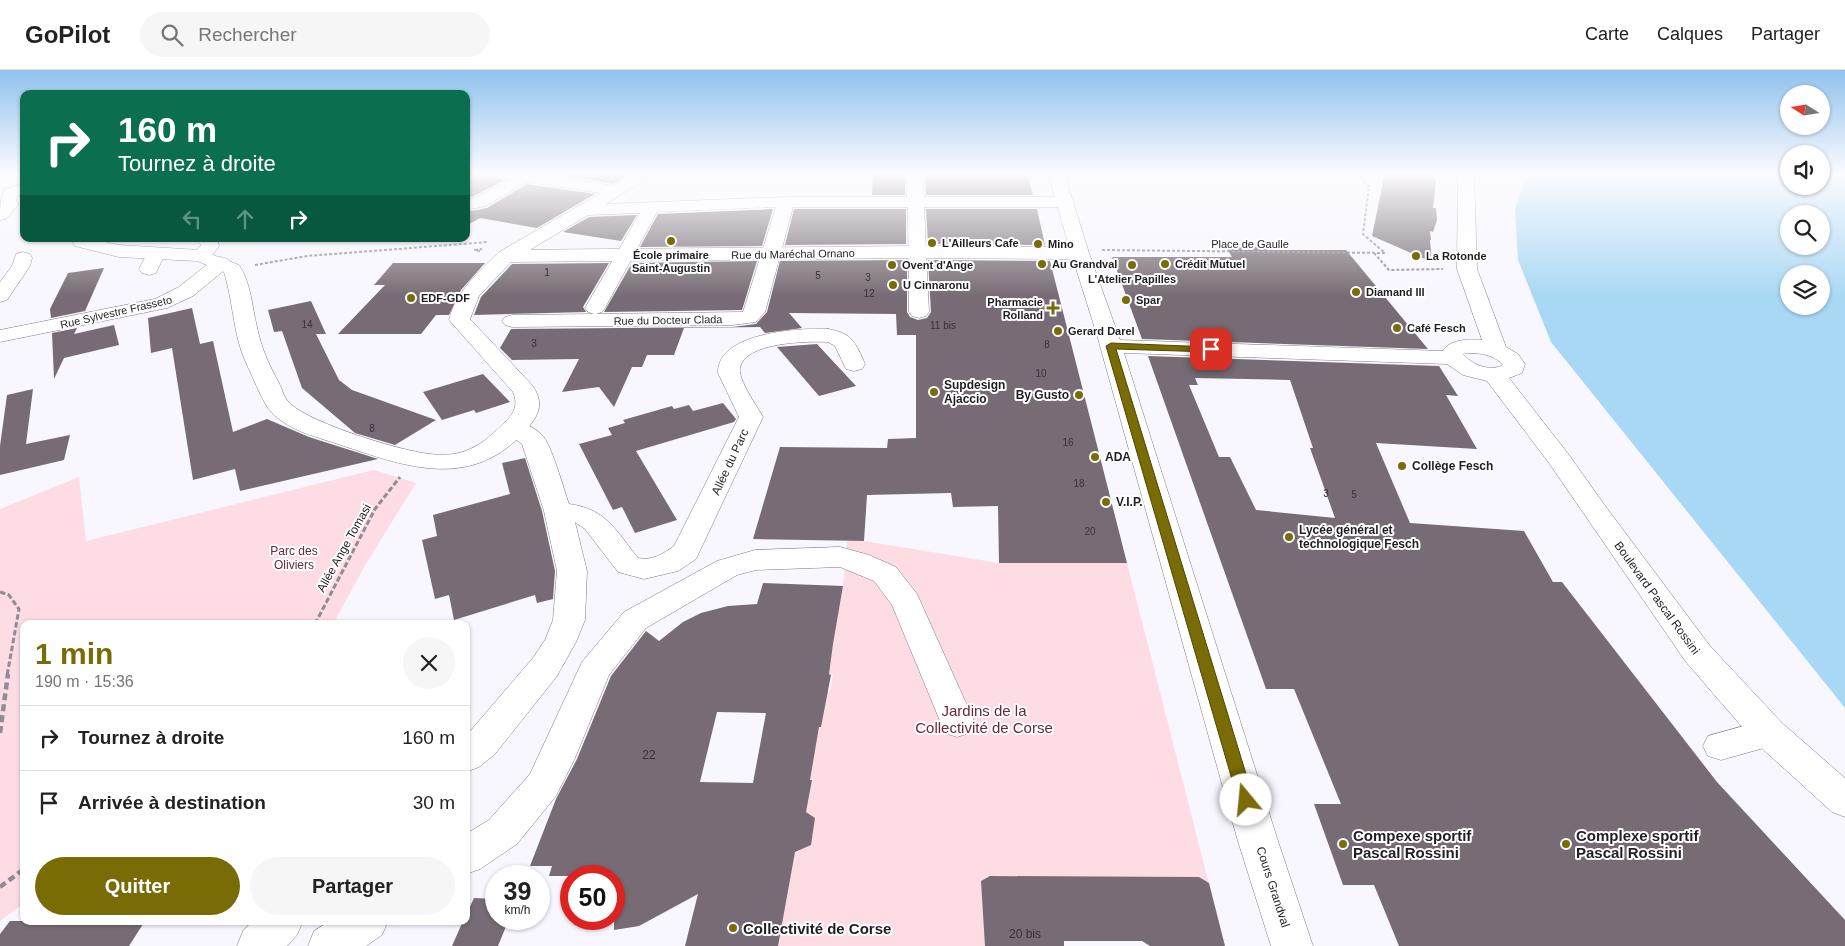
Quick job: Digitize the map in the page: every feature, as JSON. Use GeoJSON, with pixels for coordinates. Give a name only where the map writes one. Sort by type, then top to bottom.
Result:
{"type":"FeatureCollection","features":[{"type":"Feature","properties":{"kind":"main road"},"geometry":{"type":"LineString","coordinates":[[81,242],[120,251],[153,262],[202,247],[227,266],[256,360],[278,405],[292,417],[324,431],[412,461],[436,464],[466,460],[490,450],[515,428],[528,412],[530,400],[524,390],[459,320],[461,308],[498,249],[578,214]]}},
{"type":"Feature","properties":{"kind":"main road"},"geometry":{"type":"LineString","coordinates":[[591,315],[647,214]]}},
{"type":"Feature","properties":{"kind":"main road"},"geometry":{"type":"LineString","coordinates":[[769,254],[782,214]]}},
{"type":"Feature","properties":{"kind":"main road"},"geometry":{"type":"LineString","coordinates":[[916,214],[919,312]]}},
{"type":"Feature","properties":{"kind":"main road","name":"Cours Grandval"},"geometry":{"type":"LineString","coordinates":[[1069,214],[1080,253],[1111,346],[1248,809],[1292,946]]}},
{"type":"Feature","properties":{"kind":"main road","name":"Boulevard Pascal Rossini"},"geometry":{"type":"LineString","coordinates":[[1466,214],[1467,269],[1495,362],[1593,509],[1698,654],[1769,733],[1845,801]]}},
{"type":"Feature","properties":{"kind":"main road","name":"Rue du Maréchal Ornano"},"geometry":{"type":"LineString","coordinates":[[498,249],[623,255],[916,252],[1080,253]]}},
{"type":"Feature","properties":{"kind":"main road","name":"Rue du Docteur Clada"},"geometry":{"type":"LineString","coordinates":[[512,321],[591,315],[749,318],[755,312],[769,254]]}},
{"type":"Feature","properties":{"kind":"main road"},"geometry":{"type":"LineString","coordinates":[[0,296],[21,266],[23,258]]}},
{"type":"Feature","properties":{"kind":"main road","name":"Rue Sylvestre Frasseto"},"geometry":{"type":"LineString","coordinates":[[7,332],[160,304],[179,297],[227,266]]}},
{"type":"Feature","properties":{"kind":"main road","name":"Allée du Parc"},"geometry":{"type":"LineString","coordinates":[[558,511],[581,514],[595,523],[628,565],[644,569],[668,564],[686,552],[751,417],[730,376],[729,368],[733,359],[740,352],[755,344],[773,339],[823,335],[834,336],[842,340],[854,364]]}},
{"type":"Feature","properties":{"kind":"main road"},"geometry":{"type":"LineString","coordinates":[[1111,346],[1454,358],[1465,367],[1495,362]]}},
{"type":"Feature","properties":{"kind":"main road"},"geometry":{"type":"LineString","coordinates":[[470,754],[482,744],[545,667],[560,642],[569,620],[572,571],[558,511],[533,440],[515,428]]}},
{"type":"Feature","properties":{"kind":"main road"},"geometry":{"type":"LineString","coordinates":[[470,853],[503,832],[543,785],[557,758],[594,671],[635,620],[727,568],[736,565],[755,560],[840,557],[859,562],[885,574],[906,602],[957,723]]}},
{"type":"Feature","properties":{"kind":"main road"},"geometry":{"type":"LineString","coordinates":[[1721,746],[1769,733]]}},
{"type":"Feature","properties":{"kind":"main road"},"geometry":{"type":"LineString","coordinates":[[258,946],[278,925]]}},
{"type":"Feature","properties":{"kind":"main road"},"geometry":{"type":"LineString","coordinates":[[329,946],[361,925]]}},
{"type":"Feature","properties":{"kind":"path"},"geometry":{"type":"LineString","coordinates":[[1366,214],[1363,234],[1385,253],[1373,253]]}},
{"type":"Feature","properties":{"kind":"path"},"geometry":{"type":"LineString","coordinates":[[484,249],[475,251],[497,252],[498,249]]}},
{"type":"Feature","properties":{"kind":"path"},"geometry":{"type":"LineString","coordinates":[[227,266],[307,256],[498,249]]}},
{"type":"Feature","properties":{"kind":"path","name":"Place de Gaulle"},"geometry":{"type":"LineString","coordinates":[[1102,250],[1373,253]]}},
{"type":"Feature","properties":{"kind":"path"},"geometry":{"type":"LineString","coordinates":[[1373,253],[1389,270],[1422,269]]}},
{"type":"Feature","properties":{"kind":"path","name":"Allée Ange Tomasi"},"geometry":{"type":"LineString","coordinates":[[317,620],[376,509],[412,461]]}},
{"type":"Feature","properties":{"kind":"path"},"geometry":{"type":"LineString","coordinates":[[0,592],[9,594],[19,609],[9,664],[0,733]]}},
{"type":"Feature","properties":{"kind":"path"},"geometry":{"type":"LineString","coordinates":[[0,887],[20,871]]}},
{"type":"Feature","properties":{"kind":"green space","name":"Parc des Oliviers"},"geometry":{"type":"Polygon","coordinates":[[[374,470],[416,483],[367,562],[335,620],[20,620],[20,906],[0,921],[0,509],[79,477],[86,541],[374,470]]]}},
{"type":"Feature","properties":{"kind":"green space","name":"Jardins de la Collectivité de Corse"},"geometry":{"type":"Polygon","coordinates":[[[847,541],[864,541],[999,563],[1127,563],[1209,884],[1199,877],[990,876],[985,879],[985,946],[778,946],[789,861],[815,818],[799,807],[808,802],[824,691],[830,691],[833,675],[827,674],[843,586],[847,541]]]}},
{"type":"Feature","properties":{"kind":"water"},"geometry":{"type":"Polygon","coordinates":[[[1515,214],[1780,214],[1780,255],[1830,255],[1830,214],[1845,214],[1845,708],[1551,342],[1518,260],[1515,214]]]}},
{"type":"Feature","properties":{"kind":"building"},"geometry":{"type":"Polygon","coordinates":[[[470,214],[561,214],[537,228],[480,218],[470,224],[470,214]]]}},
{"type":"Feature","properties":{"kind":"building"},"geometry":{"type":"Polygon","coordinates":[[[658,214],[772,214],[762,246],[640,247],[658,214]]]}},
{"type":"Feature","properties":{"kind":"building"},"geometry":{"type":"Polygon","coordinates":[[[793,214],[906,214],[906,244],[785,245],[793,214]]]}},
{"type":"Feature","properties":{"kind":"building"},"geometry":{"type":"Polygon","coordinates":[[[926,214],[1038,214],[1045,245],[928,244],[926,214]]]}},
{"type":"Feature","properties":{"kind":"building"},"geometry":{"type":"Polygon","coordinates":[[[1377,214],[1436,214],[1437,220],[1433,232],[1430,231],[1432,262],[1372,236],[1377,214]]]}},
{"type":"Feature","properties":{"kind":"building"},"geometry":{"type":"Polygon","coordinates":[[[637,215],[621,241],[563,232],[589,217],[637,215]]]}},
{"type":"Feature","properties":{"kind":"building","name":"Diamand III"},"geometry":{"type":"Polygon","coordinates":[[[1226,247],[1265,247],[1267,250],[1346,250],[1428,349],[1142,339],[1112,257],[1232,257],[1226,247]]]}},
{"type":"Feature","properties":{"kind":"building"},"geometry":{"type":"Polygon","coordinates":[[[907,260],[907,312],[910,317],[918,320],[927,318],[931,312],[928,260],[1050,261],[1127,563],[999,563],[998,506],[953,507],[951,493],[867,495],[864,541],[753,539],[780,447],[887,448],[888,439],[916,438],[916,335],[897,335],[896,314],[789,313],[802,328],[765,333],[760,327],[684,328],[674,355],[647,355],[642,367],[632,367],[614,407],[599,387],[562,392],[579,359],[512,360],[500,348],[511,329],[733,327],[756,324],[767,312],[780,261],[907,260]]]}},
{"type":"Feature","properties":{"kind":"building"},"geometry":{"type":"Polygon","coordinates":[[[757,261],[742,310],[604,312],[632,263],[757,261]]]}},
{"type":"Feature","properties":{"kind":"building","name":"EDF-GDF"},"geometry":{"type":"Polygon","coordinates":[[[393,263],[485,263],[461,290],[449,315],[436,315],[421,334],[338,334],[385,285],[374,285],[393,263]]]}},
{"type":"Feature","properties":{"kind":"building"},"geometry":{"type":"Polygon","coordinates":[[[609,263],[583,307],[586,312],[474,315],[481,297],[512,264],[609,263]]]}},
{"type":"Feature","properties":{"kind":"building"},"geometry":{"type":"Polygon","coordinates":[[[104,268],[85,311],[51,318],[50,309],[68,273],[104,268]]]}},
{"type":"Feature","properties":{"kind":"building"},"geometry":{"type":"Polygon","coordinates":[[[311,301],[326,334],[316,334],[339,380],[352,390],[436,420],[395,445],[355,433],[302,388],[282,331],[274,332],[268,310],[311,301]]]}},
{"type":"Feature","properties":{"kind":"building"},"geometry":{"type":"Polygon","coordinates":[[[192,308],[200,344],[213,341],[233,432],[267,419],[309,437],[378,459],[240,491],[235,469],[193,480],[172,348],[151,353],[148,318],[192,308]]]}},
{"type":"Feature","properties":{"kind":"building"},"geometry":{"type":"Polygon","coordinates":[[[114,325],[119,345],[64,358],[54,379],[52,333],[77,328],[74,334],[114,325]]]}},
{"type":"Feature","properties":{"kind":"building"},"geometry":{"type":"Polygon","coordinates":[[[817,344],[856,386],[819,396],[777,347],[817,344]]]}},
{"type":"Feature","properties":{"kind":"building"},"geometry":{"type":"Polygon","coordinates":[[[1148,356],[1439,366],[1458,396],[1446,395],[1477,449],[1376,443],[1410,523],[1524,531],[1553,582],[1562,582],[1717,782],[1845,920],[1845,946],[1399,946],[1374,885],[1343,885],[1314,804],[1341,804],[1294,689],[1266,689],[1148,356]],[[1195,378],[1198,385],[1189,385],[1219,457],[1230,457],[1256,510],[1335,518],[1310,448],[1313,448],[1290,380],[1195,378]]]}},
{"type":"Feature","properties":{"kind":"building"},"geometry":{"type":"Polygon","coordinates":[[[483,374],[510,402],[476,413],[474,410],[442,420],[423,392],[483,374]]]}},
{"type":"Feature","properties":{"kind":"building"},"geometry":{"type":"Polygon","coordinates":[[[33,389],[26,444],[70,435],[64,460],[0,475],[0,446],[7,395],[33,389]]]}},
{"type":"Feature","properties":{"kind":"building"},"geometry":{"type":"Polygon","coordinates":[[[723,403],[736,419],[734,422],[636,451],[677,520],[635,533],[622,507],[613,510],[579,444],[612,435],[608,428],[625,423],[623,420],[672,406],[674,409],[689,405],[693,411],[723,403]]]}},
{"type":"Feature","properties":{"kind":"building"},"geometry":{"type":"Polygon","coordinates":[[[525,458],[542,511],[555,571],[553,599],[537,603],[535,595],[454,620],[449,595],[435,599],[422,540],[437,536],[433,515],[510,494],[502,463],[525,458]]]}},
{"type":"Feature","properties":{"kind":"building"},"geometry":{"type":"Polygon","coordinates":[[[763,583],[843,586],[833,644],[829,674],[831,675],[821,727],[819,727],[806,812],[815,818],[811,845],[795,852],[778,946],[685,946],[698,894],[639,926],[625,928],[625,865],[560,865],[560,876],[550,876],[552,866],[530,865],[556,799],[577,759],[611,676],[646,631],[659,641],[683,622],[701,613],[728,606],[757,604],[763,583]],[[717,712],[700,782],[753,783],[766,713],[717,712]]]}},
{"type":"Feature","properties":{"kind":"building"},"geometry":{"type":"Polygon","coordinates":[[[990,876],[1199,877],[1209,883],[1225,946],[1150,946],[1142,941],[1064,941],[1064,946],[985,946],[981,881],[990,876]]]}},
{"type":"Feature","properties":{"kind":"building"},"geometry":{"type":"Polygon","coordinates":[[[474,898],[485,898],[485,930],[505,930],[498,946],[452,946],[461,925],[470,925],[470,906],[474,898]]]}},
{"type":"Feature","properties":{"kind":"building"},"geometry":{"type":"Polygon","coordinates":[[[10,921],[20,921],[20,925],[142,925],[129,946],[0,946],[0,934],[10,921]]]}},
{"type":"Feature","properties":{"kind":"place","name":"École primaire Saint-Augustin"},"geometry":{"type":"Point","coordinates":[671,241]}},
{"type":"Feature","properties":{"kind":"place","name":"L'Ailleurs Cafe"},"geometry":{"type":"Point","coordinates":[932,243]}},
{"type":"Feature","properties":{"kind":"place","name":"Mino"},"geometry":{"type":"Point","coordinates":[1038,244]}},
{"type":"Feature","properties":{"kind":"place","name":"La Rotonde"},"geometry":{"type":"Point","coordinates":[1416,256]}},
{"type":"Feature","properties":{"kind":"place","name":"Au Grandval"},"geometry":{"type":"Point","coordinates":[1042,264]}},
{"type":"Feature","properties":{"kind":"place","name":"Crédit Mutuel"},"geometry":{"type":"Point","coordinates":[1165,264]}},
{"type":"Feature","properties":{"kind":"place","name":"Ovent d'Ange"},"geometry":{"type":"Point","coordinates":[892,265]}},
{"type":"Feature","properties":{"kind":"place","name":"L'Atelier Papilles"},"geometry":{"type":"Point","coordinates":[1132,265]}},
{"type":"Feature","properties":{"kind":"place","name":"U Cinnaronu"},"geometry":{"type":"Point","coordinates":[893,285]}},
{"type":"Feature","properties":{"kind":"place","name":"Diamand III"},"geometry":{"type":"Point","coordinates":[1356,292]}},
{"type":"Feature","properties":{"kind":"place","name":"EDF-GDF"},"geometry":{"type":"Point","coordinates":[411,298]}},
{"type":"Feature","properties":{"kind":"place","name":"Spar"},"geometry":{"type":"Point","coordinates":[1126,300]}},
{"type":"Feature","properties":{"kind":"place","name":"Pharmacie Rolland"},"geometry":{"type":"Point","coordinates":[1053,308]}},
{"type":"Feature","properties":{"kind":"place","name":"Café Fesch"},"geometry":{"type":"Point","coordinates":[1397,328]}},
{"type":"Feature","properties":{"kind":"place","name":"Gerard Darel"},"geometry":{"type":"Point","coordinates":[1058,331]}},
{"type":"Feature","properties":{"kind":"place","name":"Supdesign Ajaccio"},"geometry":{"type":"Point","coordinates":[934,392]}},
{"type":"Feature","properties":{"kind":"place","name":"By Gusto"},"geometry":{"type":"Point","coordinates":[1079,395]}},
{"type":"Feature","properties":{"kind":"place","name":"ADA"},"geometry":{"type":"Point","coordinates":[1095,457]}},
{"type":"Feature","properties":{"kind":"place","name":"Collège Fesch"},"geometry":{"type":"Point","coordinates":[1402,466]}},
{"type":"Feature","properties":{"kind":"place","name":"V.I.P."},"geometry":{"type":"Point","coordinates":[1106,502]}},
{"type":"Feature","properties":{"kind":"place","name":"Lycée général et technologique Fesch"},"geometry":{"type":"Point","coordinates":[1289,537]}},
{"type":"Feature","properties":{"kind":"place","name":"Compexe sportif Pascal Rossini"},"geometry":{"type":"Point","coordinates":[1343,844]}},
{"type":"Feature","properties":{"kind":"place","name":"Complexe sportif Pascal Rossini"},"geometry":{"type":"Point","coordinates":[1566,844]}},
{"type":"Feature","properties":{"kind":"place","name":"Collectivité de Corse"},"geometry":{"type":"Point","coordinates":[733,928]}},
{"type":"Feature","properties":{"kind":"route"},"geometry":{"type":"LineString","coordinates":[[1211,349],[1111,346],[1246,800]]}}]}
